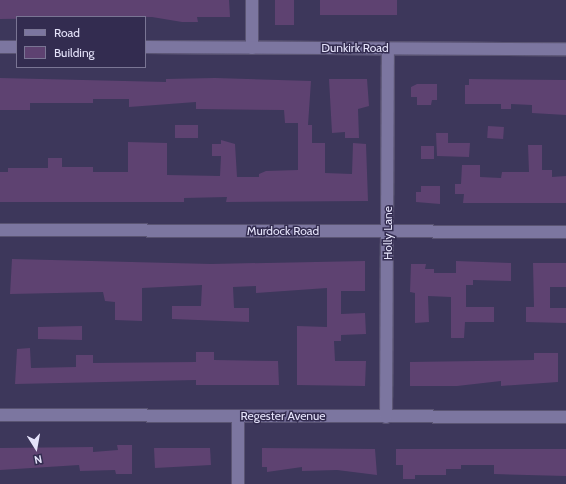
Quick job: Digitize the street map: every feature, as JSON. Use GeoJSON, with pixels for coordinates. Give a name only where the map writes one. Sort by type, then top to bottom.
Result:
{"type":"FeatureCollection","features":[{"type":"Feature","properties":{"kind":"street"},"geometry":{"type":"LineString","coordinates":[[252,0],[252,48]]}},
{"type":"Feature","properties":{"kind":"street"},"geometry":{"type":"LineString","coordinates":[[0,47],[16,47]]}},
{"type":"Feature","properties":{"kind":"street","name":"Dunkirk Road"},"geometry":{"type":"LineString","coordinates":[[146,47],[566,49]]}},
{"type":"Feature","properties":{"kind":"street","name":"Holly Lane"},"geometry":{"type":"LineString","coordinates":[[386,416],[388,49]]}},
{"type":"Feature","properties":{"kind":"street","name":"Murdock Road"},"geometry":{"type":"LineString","coordinates":[[0,230],[566,232]]}},
{"type":"Feature","properties":{"kind":"street","name":"Regester Avenue"},"geometry":{"type":"LineString","coordinates":[[0,415],[566,417]]}},
{"type":"Feature","properties":{"kind":"street"},"geometry":{"type":"LineString","coordinates":[[238,416],[238,484]]}},
{"type":"Feature","properties":{"kind":"building"},"geometry":{"type":"Polygon","coordinates":[[[0,0],[229,0],[230,17],[197,17],[198,22],[182,22],[146,16],[16,16],[16,19],[0,19],[0,0]]]}},
{"type":"Feature","properties":{"kind":"building"},"geometry":{"type":"Polygon","coordinates":[[[275,0],[294,0],[294,25],[275,25],[275,0]]]}},
{"type":"Feature","properties":{"kind":"building"},"geometry":{"type":"Polygon","coordinates":[[[320,0],[397,0],[397,15],[320,15],[320,0]]]}},
{"type":"Feature","properties":{"kind":"building"},"geometry":{"type":"Polygon","coordinates":[[[0,78],[166,82],[166,79],[215,78],[311,81],[308,125],[312,125],[312,143],[325,143],[325,173],[352,174],[353,143],[366,144],[368,201],[226,202],[227,197],[184,198],[184,202],[0,202],[0,172],[8,172],[8,168],[48,168],[48,158],[62,158],[62,167],[93,167],[93,172],[128,172],[128,142],[167,143],[167,175],[220,176],[221,156],[212,156],[212,144],[221,144],[221,140],[235,144],[237,177],[259,177],[259,174],[266,171],[298,170],[298,123],[285,123],[284,110],[196,109],[196,102],[129,107],[129,99],[93,99],[93,103],[30,103],[30,110],[0,110],[0,78]]]}},
{"type":"Feature","properties":{"kind":"building"},"geometry":{"type":"Polygon","coordinates":[[[329,79],[367,79],[369,106],[358,109],[359,138],[345,138],[345,132],[332,133],[329,79]]]}},
{"type":"Feature","properties":{"kind":"building"},"geometry":{"type":"Polygon","coordinates":[[[469,79],[566,80],[566,115],[532,113],[532,105],[511,104],[511,109],[501,109],[501,104],[465,104],[465,85],[469,85],[469,79]]]}},
{"type":"Feature","properties":{"kind":"building"},"geometry":{"type":"Polygon","coordinates":[[[417,84],[437,84],[437,100],[432,100],[431,105],[417,105],[417,97],[411,97],[411,87],[417,84]]]}},
{"type":"Feature","properties":{"kind":"building"},"geometry":{"type":"Polygon","coordinates":[[[175,125],[198,125],[198,138],[175,138],[175,125]]]}},
{"type":"Feature","properties":{"kind":"building"},"geometry":{"type":"Polygon","coordinates":[[[488,126],[504,127],[503,139],[487,138],[488,126]]]}},
{"type":"Feature","properties":{"kind":"building"},"geometry":{"type":"Polygon","coordinates":[[[436,133],[448,133],[448,143],[470,143],[469,157],[437,156],[436,133]]]}},
{"type":"Feature","properties":{"kind":"building"},"geometry":{"type":"Polygon","coordinates":[[[528,145],[542,145],[542,170],[552,170],[552,177],[566,176],[566,203],[463,203],[464,194],[455,194],[455,184],[461,184],[462,165],[480,165],[480,177],[501,178],[502,172],[529,172],[528,145]]]}},
{"type":"Feature","properties":{"kind":"building"},"geometry":{"type":"Polygon","coordinates":[[[421,146],[434,146],[434,159],[421,159],[421,146]]]}},
{"type":"Feature","properties":{"kind":"building"},"geometry":{"type":"Polygon","coordinates":[[[421,186],[440,186],[440,204],[416,202],[416,192],[421,192],[421,186]]]}},
{"type":"Feature","properties":{"kind":"building"},"geometry":{"type":"Polygon","coordinates":[[[12,259],[211,264],[365,261],[365,291],[341,291],[341,314],[365,313],[366,334],[341,335],[341,341],[334,341],[335,361],[366,361],[365,386],[297,385],[297,326],[327,327],[327,288],[256,293],[256,286],[233,287],[234,308],[249,308],[249,322],[172,319],[172,306],[201,306],[202,285],[142,288],[142,321],[115,320],[115,302],[105,301],[103,292],[10,294],[12,259]]]}},
{"type":"Feature","properties":{"kind":"building"},"geometry":{"type":"Polygon","coordinates":[[[456,261],[511,263],[511,281],[473,280],[473,285],[466,285],[466,307],[494,307],[494,322],[465,322],[464,338],[451,338],[451,297],[428,296],[429,322],[415,323],[415,293],[410,292],[411,264],[426,264],[425,269],[434,269],[434,273],[456,273],[456,261]]]}},
{"type":"Feature","properties":{"kind":"building"},"geometry":{"type":"Polygon","coordinates":[[[533,263],[566,263],[566,287],[550,287],[550,308],[566,308],[566,323],[526,322],[526,307],[534,307],[533,263]]]}},
{"type":"Feature","properties":{"kind":"building"},"geometry":{"type":"Polygon","coordinates":[[[82,326],[82,340],[38,339],[38,327],[82,326]]]}},
{"type":"Feature","properties":{"kind":"building"},"geometry":{"type":"Polygon","coordinates":[[[30,348],[31,368],[76,367],[76,355],[93,355],[93,363],[196,362],[196,352],[214,352],[214,360],[278,361],[279,385],[196,385],[196,380],[15,384],[17,349],[30,348]]]}},
{"type":"Feature","properties":{"kind":"building"},"geometry":{"type":"Polygon","coordinates":[[[534,353],[558,353],[558,382],[501,386],[501,381],[457,386],[410,386],[410,362],[534,360],[534,353]]]}},
{"type":"Feature","properties":{"kind":"building"},"geometry":{"type":"Polygon","coordinates":[[[117,445],[132,445],[132,474],[116,474],[115,470],[80,471],[79,465],[0,470],[0,448],[93,447],[93,452],[118,450],[117,445]]]}},
{"type":"Feature","properties":{"kind":"building"},"geometry":{"type":"Polygon","coordinates":[[[154,448],[210,448],[211,465],[155,468],[154,448]]]}},
{"type":"Feature","properties":{"kind":"building"},"geometry":{"type":"Polygon","coordinates":[[[262,448],[375,449],[377,475],[337,470],[302,471],[302,467],[267,472],[267,467],[262,467],[262,448]]]}},
{"type":"Feature","properties":{"kind":"building"},"geometry":{"type":"Polygon","coordinates":[[[396,449],[566,449],[566,476],[494,474],[494,465],[461,465],[461,469],[446,469],[446,475],[415,475],[415,479],[403,479],[403,465],[396,465],[396,449]]]}}]}
